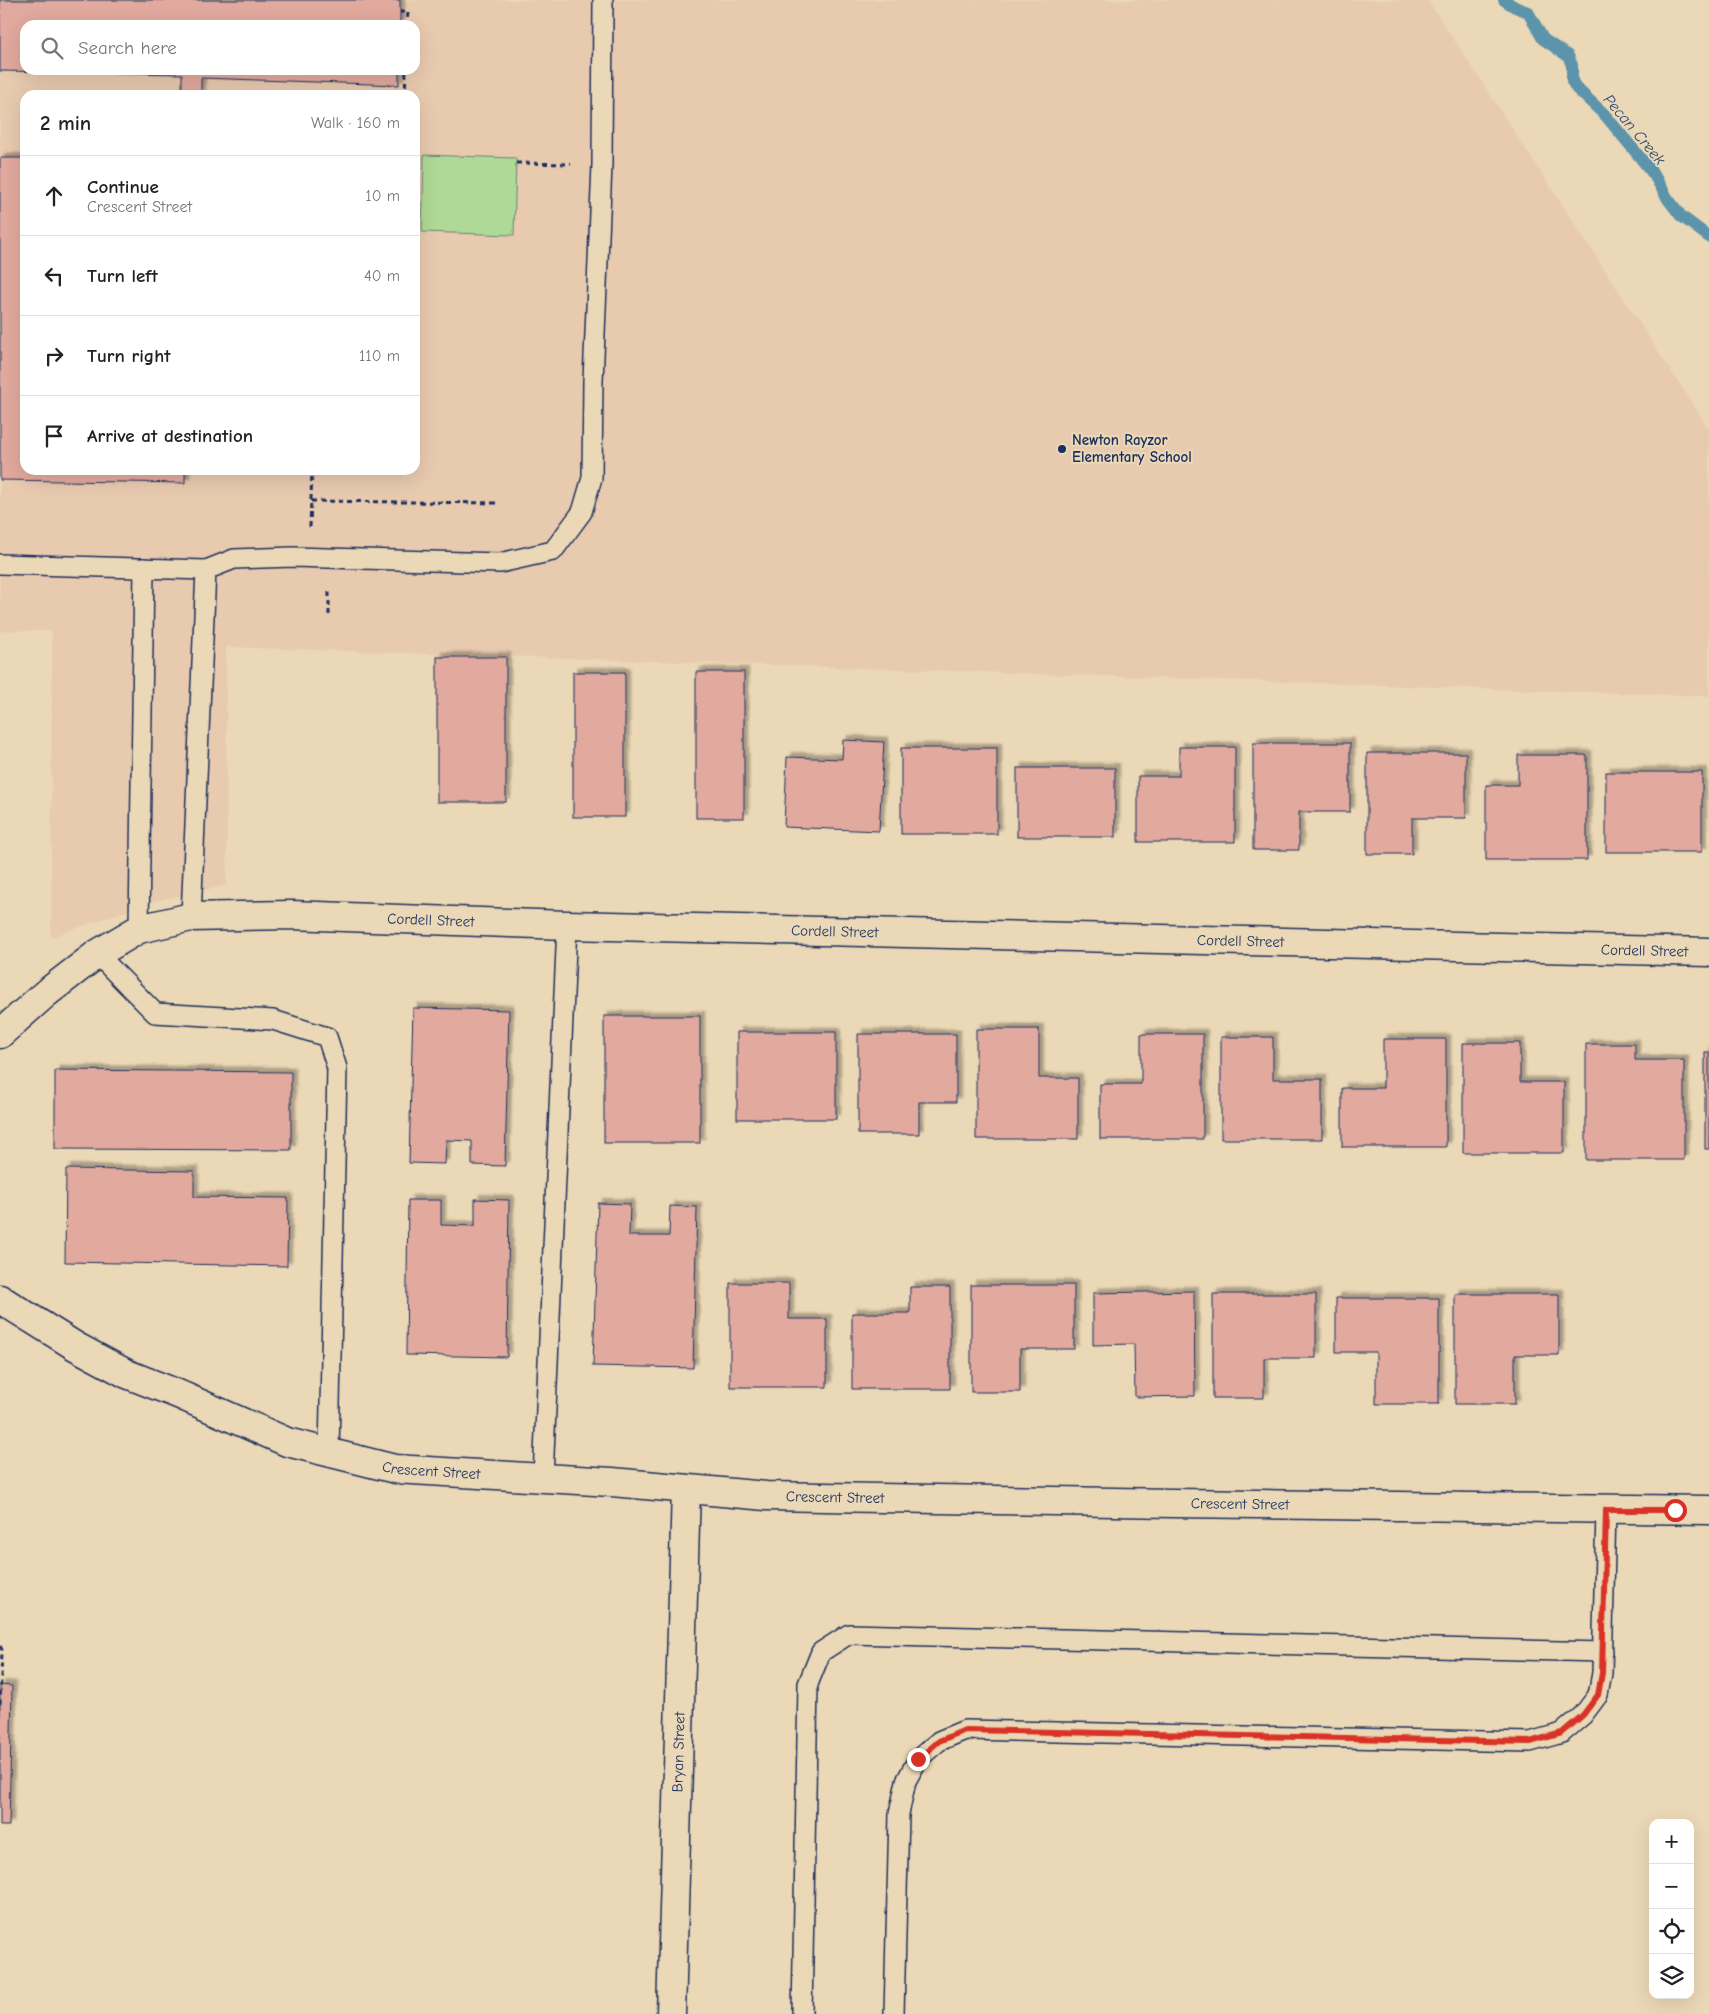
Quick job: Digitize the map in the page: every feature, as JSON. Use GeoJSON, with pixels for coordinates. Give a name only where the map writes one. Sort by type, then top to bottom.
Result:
{"type":"FeatureCollection","features":[{"type":"Feature","properties":{"kind":"street","name":"Cordell Street"},"geometry":{"type":"LineString","coordinates":[[0,1034],[45,994],[97,954],[139,928],[191,917],[291,915],[567,925],[1709,952]]}},
{"type":"Feature","properties":{"kind":"street","name":"Crescent Street"},"geometry":{"type":"LineString","coordinates":[[0,1299],[75,1346],[127,1374],[178,1394],[287,1442],[395,1469],[776,1496],[1606,1510],[1709,1510]]}},
{"type":"Feature","properties":{"kind":"street","name":"Bryan Street"},"geometry":{"type":"LineString","coordinates":[[671,2014],[686,1489]]}},
{"type":"Feature","properties":{"kind":"lane"},"geometry":{"type":"LineString","coordinates":[[0,564],[206,570],[234,559],[293,558],[500,563],[553,551],[582,512],[592,478],[593,381],[602,165],[603,0]]}},
{"type":"Feature","properties":{"kind":"lane"},"geometry":{"type":"LineString","coordinates":[[139,928],[144,568]]}},
{"type":"Feature","properties":{"kind":"lane"},"geometry":{"type":"LineString","coordinates":[[191,917],[206,570]]}},
{"type":"Feature","properties":{"kind":"lane"},"geometry":{"type":"LineString","coordinates":[[543,1478],[567,925]]}},
{"type":"Feature","properties":{"kind":"lane"},"geometry":{"type":"LineString","coordinates":[[97,954],[155,1014],[273,1020],[327,1037],[337,1068],[329,1452]]}},
{"type":"Feature","properties":{"kind":"lane"},"geometry":{"type":"LineString","coordinates":[[894,2014],[899,1814],[906,1781],[918,1759],[939,1741],[965,1730],[1530,1742],[1562,1733],[1583,1715],[1598,1695],[1603,1652],[1606,1510]]}},
{"type":"Feature","properties":{"kind":"lane"},"geometry":{"type":"LineString","coordinates":[[802,2014],[808,1684],[821,1652],[849,1634],[1603,1652]]}},
{"type":"Feature","properties":{"kind":"path"},"geometry":{"type":"LineString","coordinates":[[400,12],[408,12],[407,20]]}},
{"type":"Feature","properties":{"kind":"path"},"geometry":{"type":"LineString","coordinates":[[405,90],[406,75]]}},
{"type":"Feature","properties":{"kind":"path"},"geometry":{"type":"LineString","coordinates":[[516,163],[602,165]]}},
{"type":"Feature","properties":{"kind":"path"},"geometry":{"type":"LineString","coordinates":[[311,506],[312,475]]}},
{"type":"Feature","properties":{"kind":"path"},"geometry":{"type":"LineString","coordinates":[[311,501],[500,503]]}},
{"type":"Feature","properties":{"kind":"path"},"geometry":{"type":"LineString","coordinates":[[0,1646],[2,1650],[0,1704]]}},
{"type":"Feature","properties":{"kind":"shaded area","name":"Newton Rayzor Elementary School"},"geometry":{"type":"Polygon","coordinates":[[[0,0],[1428,0],[1709,429],[1709,696],[226,647],[227,885],[154,901],[51,937],[52,631],[0,631],[0,0]]]}},
{"type":"Feature","properties":{"kind":"green space"},"geometry":{"type":"Polygon","coordinates":[[[424,155],[516,158],[514,235],[422,232],[424,155]]]}},
{"type":"Feature","properties":{"kind":"building"},"geometry":{"type":"Polygon","coordinates":[[[0,0],[400,0],[400,20],[20,20],[20,71],[0,71],[0,0]]]}},
{"type":"Feature","properties":{"kind":"building"},"geometry":{"type":"Polygon","coordinates":[[[182,75],[399,75],[399,85],[201,78],[201,90],[182,90],[182,75]]]}},
{"type":"Feature","properties":{"kind":"building"},"geometry":{"type":"Polygon","coordinates":[[[0,158],[20,158],[20,475],[185,475],[185,483],[0,480],[0,158]]]}},
{"type":"Feature","properties":{"kind":"building"},"geometry":{"type":"Polygon","coordinates":[[[437,657],[506,657],[506,802],[437,802],[437,657]]]}},
{"type":"Feature","properties":{"kind":"building"},"geometry":{"type":"Polygon","coordinates":[[[573,672],[625,672],[625,817],[573,817],[573,672]]]}},
{"type":"Feature","properties":{"kind":"building"},"geometry":{"type":"Polygon","coordinates":[[[696,672],[744,672],[744,818],[696,818],[696,672]]]}},
{"type":"Feature","properties":{"kind":"building"},"geometry":{"type":"Polygon","coordinates":[[[843,740],[884,742],[879,831],[784,827],[787,757],[842,759],[843,740]]]}},
{"type":"Feature","properties":{"kind":"building"},"geometry":{"type":"Polygon","coordinates":[[[1253,743],[1350,743],[1350,812],[1299,812],[1299,850],[1253,850],[1253,743]]]}},
{"type":"Feature","properties":{"kind":"building"},"geometry":{"type":"Polygon","coordinates":[[[1179,747],[1235,747],[1235,842],[1138,842],[1138,776],[1179,776],[1179,747]]]}},
{"type":"Feature","properties":{"kind":"building"},"geometry":{"type":"Polygon","coordinates":[[[901,748],[997,748],[997,834],[901,834],[901,748]]]}},
{"type":"Feature","properties":{"kind":"building"},"geometry":{"type":"Polygon","coordinates":[[[1367,753],[1466,753],[1466,818],[1412,818],[1412,854],[1367,854],[1367,753]]]}},
{"type":"Feature","properties":{"kind":"building"},"geometry":{"type":"Polygon","coordinates":[[[1518,755],[1587,755],[1587,860],[1486,860],[1486,785],[1518,785],[1518,755]]]}},
{"type":"Feature","properties":{"kind":"building"},"geometry":{"type":"Polygon","coordinates":[[[1017,768],[1115,768],[1115,837],[1017,837],[1017,768]]]}},
{"type":"Feature","properties":{"kind":"building"},"geometry":{"type":"Polygon","coordinates":[[[1606,772],[1702,772],[1702,852],[1606,852],[1606,772]]]}},
{"type":"Feature","properties":{"kind":"building"},"geometry":{"type":"Polygon","coordinates":[[[413,1008],[509,1010],[505,1166],[472,1165],[472,1141],[446,1140],[445,1164],[409,1163],[413,1008]]]}},
{"type":"Feature","properties":{"kind":"building"},"geometry":{"type":"Polygon","coordinates":[[[604,1016],[700,1016],[700,1143],[604,1143],[604,1016]]]}},
{"type":"Feature","properties":{"kind":"building"},"geometry":{"type":"Polygon","coordinates":[[[976,1029],[1039,1029],[1039,1078],[1078,1078],[1078,1139],[976,1139],[976,1029]]]}},
{"type":"Feature","properties":{"kind":"building"},"geometry":{"type":"Polygon","coordinates":[[[737,1032],[836,1032],[836,1119],[737,1119],[737,1032]]]}},
{"type":"Feature","properties":{"kind":"building"},"geometry":{"type":"Polygon","coordinates":[[[858,1034],[956,1034],[956,1102],[919,1102],[919,1134],[858,1134],[858,1034]]]}},
{"type":"Feature","properties":{"kind":"building"},"geometry":{"type":"Polygon","coordinates":[[[1141,1034],[1203,1034],[1203,1139],[1100,1139],[1100,1084],[1141,1084],[1141,1034]]]}},
{"type":"Feature","properties":{"kind":"building"},"geometry":{"type":"Polygon","coordinates":[[[1221,1037],[1273,1037],[1273,1079],[1322,1079],[1322,1139],[1221,1139],[1221,1037]]]}},
{"type":"Feature","properties":{"kind":"building"},"geometry":{"type":"Polygon","coordinates":[[[1383,1039],[1446,1039],[1446,1147],[1342,1147],[1342,1088],[1383,1088],[1383,1039]]]}},
{"type":"Feature","properties":{"kind":"building"},"geometry":{"type":"Polygon","coordinates":[[[1463,1043],[1520,1043],[1520,1082],[1564,1082],[1564,1153],[1463,1153],[1463,1043]]]}},
{"type":"Feature","properties":{"kind":"building"},"geometry":{"type":"Polygon","coordinates":[[[1586,1044],[1635,1044],[1635,1060],[1684,1060],[1684,1160],[1586,1160],[1586,1044]]]}},
{"type":"Feature","properties":{"kind":"building"},"geometry":{"type":"Polygon","coordinates":[[[1705,1052],[1709,1052],[1709,1149],[1705,1149],[1705,1052]]]}},
{"type":"Feature","properties":{"kind":"building"},"geometry":{"type":"Polygon","coordinates":[[[55,1070],[291,1072],[291,1150],[55,1149],[55,1070]]]}},
{"type":"Feature","properties":{"kind":"building"},"geometry":{"type":"Polygon","coordinates":[[[66,1169],[194,1171],[194,1197],[288,1198],[287,1266],[65,1262],[66,1169]]]}},
{"type":"Feature","properties":{"kind":"building"},"geometry":{"type":"Polygon","coordinates":[[[475,1199],[509,1200],[507,1357],[406,1355],[408,1200],[441,1200],[441,1225],[475,1226],[475,1199]]]}},
{"type":"Feature","properties":{"kind":"building"},"geometry":{"type":"Polygon","coordinates":[[[598,1203],[630,1204],[629,1236],[669,1236],[670,1206],[697,1207],[693,1368],[593,1366],[598,1203]]]}},
{"type":"Feature","properties":{"kind":"building"},"geometry":{"type":"Polygon","coordinates":[[[730,1283],[789,1283],[789,1319],[827,1319],[827,1387],[730,1387],[730,1283]]]}},
{"type":"Feature","properties":{"kind":"building"},"geometry":{"type":"Polygon","coordinates":[[[971,1285],[1074,1285],[1074,1349],[1020,1349],[1020,1392],[971,1392],[971,1285]]]}},
{"type":"Feature","properties":{"kind":"building"},"geometry":{"type":"Polygon","coordinates":[[[910,1287],[950,1287],[950,1389],[852,1389],[852,1313],[910,1313],[910,1287]]]}},
{"type":"Feature","properties":{"kind":"building"},"geometry":{"type":"Polygon","coordinates":[[[1194,1291],[1195,1396],[1135,1397],[1134,1344],[1093,1345],[1093,1293],[1194,1291]]]}},
{"type":"Feature","properties":{"kind":"building"},"geometry":{"type":"Polygon","coordinates":[[[1213,1294],[1316,1294],[1316,1358],[1264,1358],[1264,1398],[1213,1398],[1213,1294]]]}},
{"type":"Feature","properties":{"kind":"building"},"geometry":{"type":"Polygon","coordinates":[[[1455,1294],[1559,1294],[1559,1355],[1515,1355],[1515,1404],[1455,1404],[1455,1294]]]}},
{"type":"Feature","properties":{"kind":"building"},"geometry":{"type":"Polygon","coordinates":[[[1336,1298],[1439,1298],[1439,1404],[1376,1404],[1376,1352],[1336,1352],[1336,1298]]]}},
{"type":"Feature","properties":{"kind":"building"},"geometry":{"type":"Polygon","coordinates":[[[0,1685],[12,1686],[9,1826],[0,1826],[0,1685]]]}},
{"type":"Feature","properties":{"kind":"waterway","name":"Pecan Creek"},"geometry":{"type":"LineString","coordinates":[[1504,0],[1528,12],[1543,39],[1568,56],[1572,65],[1572,81],[1576,88],[1605,115],[1639,156],[1681,216],[1709,237]]}},
{"type":"Feature","properties":{"kind":"place","name":"Newton Rayzor Elementary School"},"geometry":{"type":"Point","coordinates":[1062,449]}},
{"type":"Feature","properties":{"kind":"route"},"geometry":{"type":"LineString","coordinates":[[918,1759],[939,1741],[965,1730],[1530,1742],[1562,1733],[1583,1715],[1598,1695],[1602,1673],[1606,1510],[1675,1510]]}}]}
